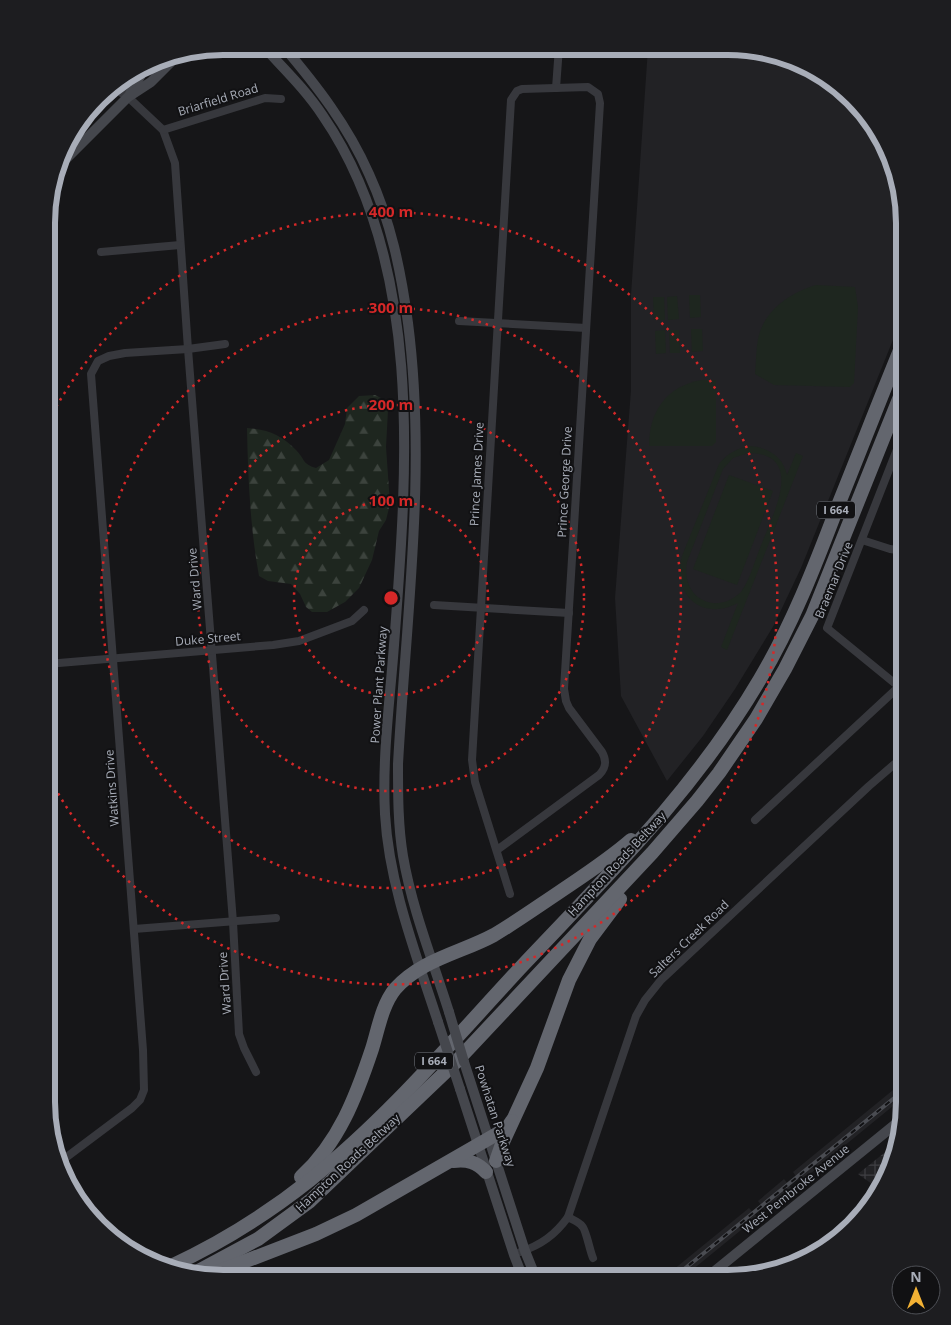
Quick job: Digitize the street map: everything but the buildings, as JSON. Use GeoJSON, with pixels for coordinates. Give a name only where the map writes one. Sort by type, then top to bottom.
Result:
{"type":"FeatureCollection","features":[{"type":"Feature","properties":{"kind":"highway","name":"Hampton Roads Beltway"},"geometry":{"type":"LineString","coordinates":[[177,1263],[199,1253],[251,1222],[312,1178],[364,1132],[416,1080],[663,815],[710,755],[742,708],[771,658],[810,579],[896,361]]}},
{"type":"Feature","properties":{"kind":"highway","name":"Hampton Roads Beltway"},"geometry":{"type":"LineString","coordinates":[[202,1269],[258,1239],[310,1201],[456,1062],[652,853],[719,773],[756,719],[785,669],[812,616],[896,406]]}},
{"type":"Feature","properties":{"kind":"highway"},"geometry":{"type":"LineString","coordinates":[[251,1222],[309,1169],[331,1142],[356,1097],[388,1000],[395,990],[420,969],[433,961],[492,936],[508,926],[590,871],[619,850],[646,825],[663,815]]}},
{"type":"Feature","properties":{"kind":"highway"},"geometry":{"type":"LineString","coordinates":[[496,1161],[537,1068],[579,958],[598,926],[639,877],[652,853]]}},
{"type":"Feature","properties":{"kind":"highway"},"geometry":{"type":"LineString","coordinates":[[222,1270],[340,1223],[450,1162],[508,1127],[512,1121]]}},
{"type":"Feature","properties":{"kind":"highway"},"geometry":{"type":"LineString","coordinates":[[450,1162],[463,1160],[474,1162],[486,1172]]}},
{"type":"Feature","properties":{"kind":"main road","name":"Power Plant Parkway"},"geometry":{"type":"LineString","coordinates":[[270,55],[310,97],[324,116],[348,157],[375,221],[390,287],[402,380],[404,497],[385,768],[385,814],[387,838],[396,884],[420,969]]}},
{"type":"Feature","properties":{"kind":"main road","name":"Power Plant Parkway"},"geometry":{"type":"LineString","coordinates":[[290,55],[335,111],[359,152],[386,217],[403,285],[414,369],[417,474],[398,764],[398,810],[402,850],[408,880],[433,961]]}},
{"type":"Feature","properties":{"kind":"main road"},"geometry":{"type":"LineString","coordinates":[[69,157],[128,97],[151,82],[169,64]]}},
{"type":"Feature","properties":{"kind":"main road"},"geometry":{"type":"LineString","coordinates":[[128,97],[140,77]]}},
{"type":"Feature","properties":{"kind":"main road","name":"Powhatan Parkway"},"geometry":{"type":"LineString","coordinates":[[433,961],[470,1078],[483,1142],[486,1172],[520,1270]]}},
{"type":"Feature","properties":{"kind":"main road","name":"Powhatan Parkway"},"geometry":{"type":"LineString","coordinates":[[420,969],[460,1089],[483,1142],[496,1161],[533,1270]]}},
{"type":"Feature","properties":{"kind":"main road","name":"West Pembroke Avenue"},"geometry":{"type":"LineString","coordinates":[[716,1270],[894,1125]]}},
{"type":"Feature","properties":{"kind":"street"},"geometry":{"type":"LineString","coordinates":[[556,88],[558,55]]}},
{"type":"Feature","properties":{"kind":"street","name":"Prince George Drive"},"geometry":{"type":"LineString","coordinates":[[496,850],[599,775],[605,765],[605,758],[602,752],[570,708],[564,694],[599,98],[595,90],[588,87],[556,88]]}},
{"type":"Feature","properties":{"kind":"street"},"geometry":{"type":"LineString","coordinates":[[123,88],[128,97]]}},
{"type":"Feature","properties":{"kind":"street","name":"Prince James Drive"},"geometry":{"type":"LineString","coordinates":[[510,894],[472,768],[481,608],[511,100],[522,89],[556,88]]}},
{"type":"Feature","properties":{"kind":"street"},"geometry":{"type":"LineString","coordinates":[[119,91],[128,97]]}},
{"type":"Feature","properties":{"kind":"street","name":"Ward Drive"},"geometry":{"type":"LineString","coordinates":[[128,97],[163,130],[175,163],[239,1034],[246,1054],[256,1072]]}},
{"type":"Feature","properties":{"kind":"street","name":"Briarfield Road"},"geometry":{"type":"LineString","coordinates":[[163,130],[265,98],[281,99]]}},
{"type":"Feature","properties":{"kind":"street"},"geometry":{"type":"LineString","coordinates":[[101,252],[180,245]]}},
{"type":"Feature","properties":{"kind":"street"},"geometry":{"type":"LineString","coordinates":[[459,321],[586,328]]}},
{"type":"Feature","properties":{"kind":"street"},"geometry":{"type":"LineString","coordinates":[[188,349],[225,344]]}},
{"type":"Feature","properties":{"kind":"street","name":"Watkins Drive"},"geometry":{"type":"LineString","coordinates":[[65,1158],[132,1108],[140,1100],[144,1090],[143,1050],[92,374],[98,361],[109,356],[125,353],[188,349]]}},
{"type":"Feature","properties":{"kind":"street","name":"Braemar Drive"},"geometry":{"type":"LineString","coordinates":[[895,451],[827,628],[896,679]]}},
{"type":"Feature","properties":{"kind":"street"},"geometry":{"type":"LineString","coordinates":[[862,540],[896,550]]}},
{"type":"Feature","properties":{"kind":"street"},"geometry":{"type":"LineString","coordinates":[[434,605],[568,613]]}},
{"type":"Feature","properties":{"kind":"street","name":"Duke Street"},"geometry":{"type":"LineString","coordinates":[[55,663],[273,646],[299,641],[352,621],[364,610]]}},
{"type":"Feature","properties":{"kind":"street"},"geometry":{"type":"LineString","coordinates":[[756,820],[896,688]]}},
{"type":"Feature","properties":{"kind":"street","name":"Salters Creek Road"},"geometry":{"type":"LineString","coordinates":[[514,1255],[553,1235],[568,1217],[636,1016],[645,1000],[661,980],[896,762]]}},
{"type":"Feature","properties":{"kind":"street"},"geometry":{"type":"LineString","coordinates":[[134,929],[276,918]]}},
{"type":"Feature","properties":{"kind":"street"},"geometry":{"type":"LineString","coordinates":[[568,1217],[581,1224],[585,1229],[592,1258]]}},
{"type":"Feature","properties":{"kind":"shaded area"},"geometry":{"type":"Polygon","coordinates":[[[648,55],[750,56],[782,64],[802,72],[821,83],[854,112],[868,130],[883,159],[895,201],[896,332],[801,568],[774,625],[735,689],[703,736],[667,781],[621,696],[615,598],[631,390],[631,295],[648,55]]]}},
{"type":"Feature","properties":{"kind":"shaded area"},"geometry":{"type":"Polygon","coordinates":[[[896,1088],[896,1104],[800,1182],[793,1172],[896,1088]]]}},
{"type":"Feature","properties":{"kind":"shaded area"},"geometry":{"type":"Polygon","coordinates":[[[889,1149],[874,1185],[858,1174],[889,1149]]]}},
{"type":"Feature","properties":{"kind":"shaded area"},"geometry":{"type":"Polygon","coordinates":[[[784,1179],[792,1189],[765,1210],[758,1201],[784,1179]]]}},
{"type":"Feature","properties":{"kind":"shaded area"},"geometry":{"type":"Polygon","coordinates":[[[749,1208],[757,1217],[692,1270],[673,1270],[749,1208]]]}},
{"type":"Feature","properties":{"kind":"green space"},"geometry":{"type":"Polygon","coordinates":[[[816,285],[855,287],[858,307],[854,383],[850,387],[774,385],[755,374],[757,343],[761,329],[772,311],[780,304],[806,288],[816,285]]]}},
{"type":"Feature","properties":{"kind":"green space"},"geometry":{"type":"Polygon","coordinates":[[[689,295],[700,295],[701,317],[690,318],[689,295]]]}},
{"type":"Feature","properties":{"kind":"green space"},"geometry":{"type":"Polygon","coordinates":[[[677,296],[679,319],[668,320],[667,297],[677,296]]]}},
{"type":"Feature","properties":{"kind":"green space"},"geometry":{"type":"Polygon","coordinates":[[[653,297],[664,297],[665,320],[654,320],[653,297]]]}},
{"type":"Feature","properties":{"kind":"green space"},"geometry":{"type":"Polygon","coordinates":[[[691,329],[702,329],[703,351],[692,352],[691,329]]]}},
{"type":"Feature","properties":{"kind":"green space"},"geometry":{"type":"Polygon","coordinates":[[[665,330],[666,353],[656,354],[655,331],[665,330]]]}},
{"type":"Feature","properties":{"kind":"green space"},"geometry":{"type":"Polygon","coordinates":[[[669,330],[679,330],[680,353],[670,353],[669,330]]]}},
{"type":"Feature","properties":{"kind":"green space"},"geometry":{"type":"Polygon","coordinates":[[[702,380],[716,380],[716,442],[712,446],[649,446],[652,422],[662,402],[679,388],[702,380]]]}},
{"type":"Feature","properties":{"kind":"green space"},"geometry":{"type":"Polygon","coordinates":[[[375,395],[385,400],[388,410],[386,447],[390,504],[386,520],[379,531],[372,560],[359,588],[345,602],[327,612],[312,612],[306,607],[300,594],[291,584],[268,581],[259,576],[250,502],[247,428],[262,430],[285,440],[306,463],[316,468],[329,460],[345,424],[347,408],[359,396],[375,395]]]}},
{"type":"Feature","properties":{"kind":"green space"},"geometry":{"type":"Polygon","coordinates":[[[746,447],[758,447],[774,454],[779,458],[787,475],[796,453],[803,456],[727,650],[721,647],[738,603],[725,608],[713,609],[702,607],[686,593],[681,582],[680,570],[682,556],[719,464],[733,452],[746,447]],[[748,453],[733,458],[723,469],[687,562],[686,574],[689,585],[702,600],[711,603],[721,603],[731,599],[741,592],[748,581],[773,517],[781,487],[781,474],[776,463],[766,456],[748,453]]]}},
{"type":"Feature","properties":{"kind":"green space"},"geometry":{"type":"Polygon","coordinates":[[[729,475],[773,491],[737,585],[693,569],[729,475]]]}},
{"type":"Feature","properties":{"kind":"railway"},"geometry":{"type":"LineString","coordinates":[[683,1270],[896,1097]]}}]}
